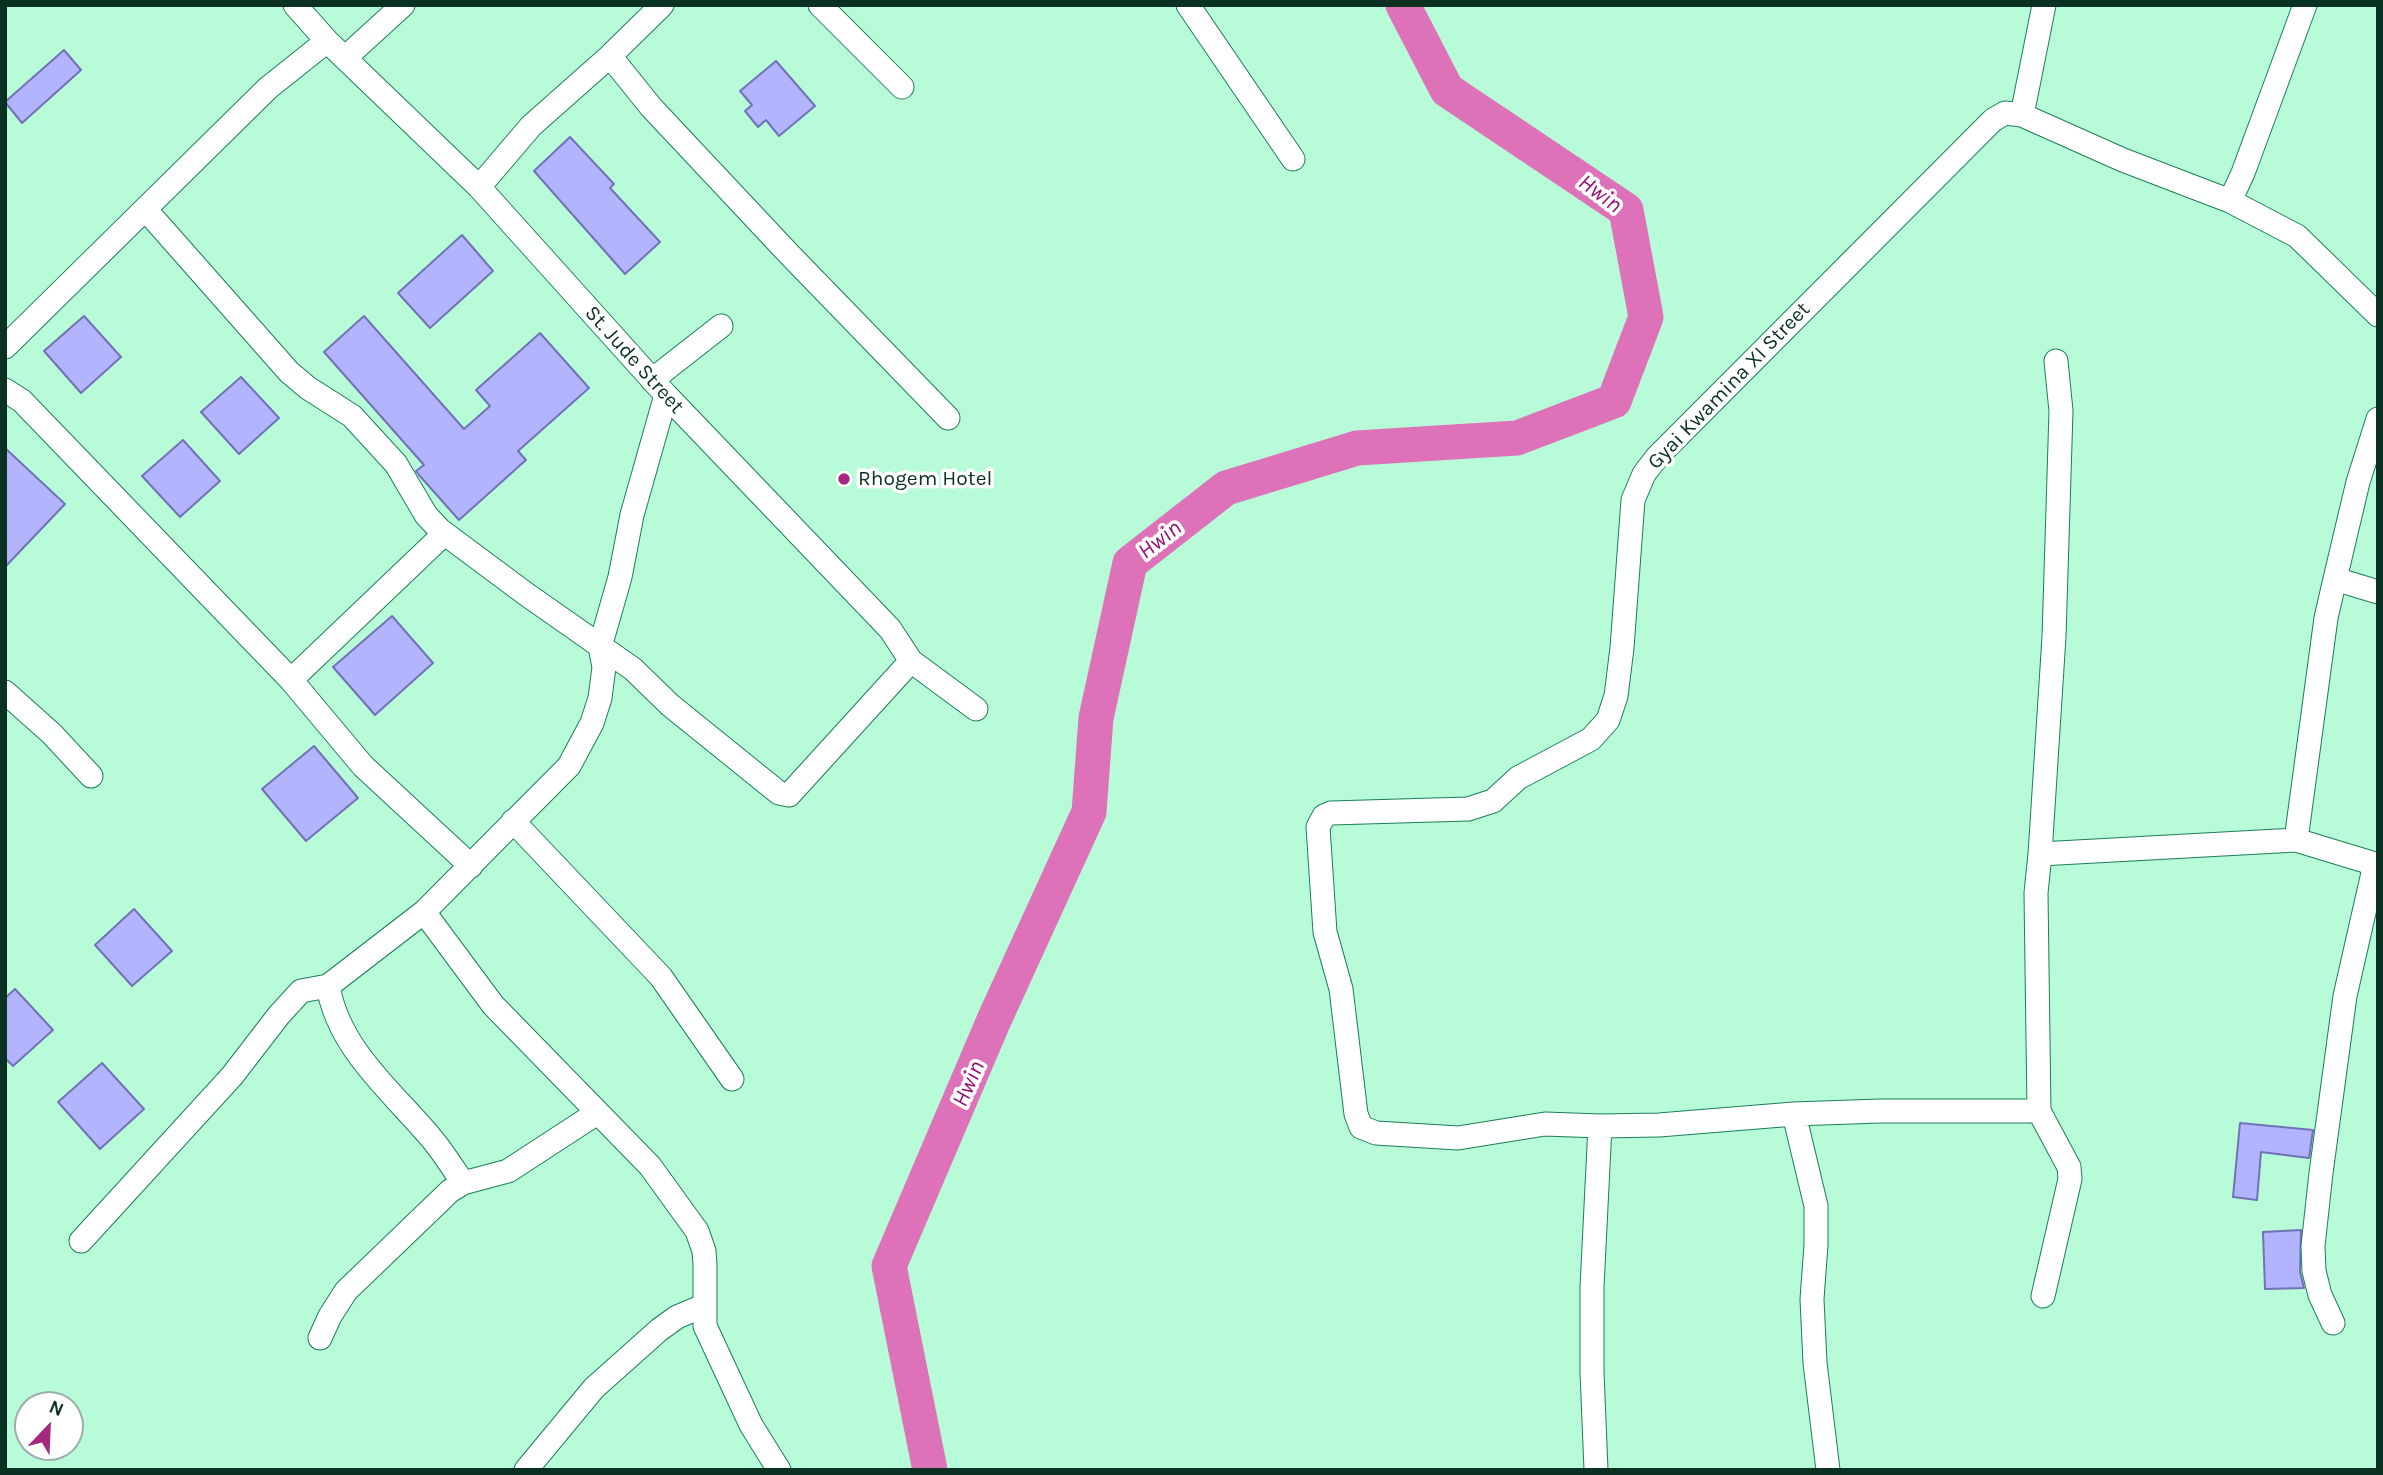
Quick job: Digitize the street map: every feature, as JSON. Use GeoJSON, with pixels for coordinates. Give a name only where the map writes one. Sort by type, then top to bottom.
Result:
{"type":"FeatureCollection","features":[{"type":"Feature","properties":{"kind":"street","name":"St. Jude Street"},"geometry":{"type":"LineString","coordinates":[[295,5],[327,41],[479,187],[659,388],[890,629],[911,661],[976,709]]}},
{"type":"Feature","properties":{"kind":"street"},"geometry":{"type":"LineString","coordinates":[[345,58],[403,5]]}},
{"type":"Feature","properties":{"kind":"street"},"geometry":{"type":"LineString","coordinates":[[479,187],[531,126],[610,56],[662,5]]}},
{"type":"Feature","properties":{"kind":"street"},"geometry":{"type":"LineString","coordinates":[[820,5],[902,87]]}},
{"type":"Feature","properties":{"kind":"street"},"geometry":{"type":"LineString","coordinates":[[1188,5],[1293,159]]}},
{"type":"Feature","properties":{"kind":"street"},"geometry":{"type":"LineString","coordinates":[[2044,5],[2022,115],[2123,160],[2230,201],[2297,236],[2378,315]]}},
{"type":"Feature","properties":{"kind":"street"},"geometry":{"type":"LineString","coordinates":[[2230,201],[2243,173],[2305,5]]}},
{"type":"Feature","properties":{"kind":"street"},"geometry":{"type":"LineString","coordinates":[[5,347],[268,88],[327,41]]}},
{"type":"Feature","properties":{"kind":"street"},"geometry":{"type":"LineString","coordinates":[[610,56],[651,107],[788,254],[948,418]]}},
{"type":"Feature","properties":{"kind":"street","name":"Gyai Kwamina XI Street"},"geometry":{"type":"LineString","coordinates":[[1600,1126],[1545,1124],[1458,1138],[1376,1133],[1361,1127],[1356,1114],[1341,989],[1325,932],[1318,827],[1324,816],[1331,813],[1468,809],[1493,801],[1518,778],[1591,739],[1608,720],[1616,696],[1633,500],[1644,474],[1657,457],[1993,120],[2005,113],[2022,115]]}},
{"type":"Feature","properties":{"kind":"street"},"geometry":{"type":"LineString","coordinates":[[146,210],[289,372],[308,388],[352,416],[368,432],[396,464],[426,515],[444,534],[633,669],[670,705],[779,793],[789,795],[911,661]]}},
{"type":"Feature","properties":{"kind":"street"},"geometry":{"type":"LineString","coordinates":[[81,1241],[232,1076],[301,991],[328,986],[424,912],[569,766],[592,723],[600,698],[604,667],[600,647],[620,577],[659,388],[721,326]]}},
{"type":"Feature","properties":{"kind":"street"},"geometry":{"type":"LineString","coordinates":[[2043,1296],[2070,1179],[2069,1167],[2039,1111],[2036,893],[2054,637],[2061,411],[2056,361]]}},
{"type":"Feature","properties":{"kind":"street"},"geometry":{"type":"LineString","coordinates":[[5,390],[22,401],[291,680],[363,766],[471,866]]}},
{"type":"Feature","properties":{"kind":"street"},"geometry":{"type":"LineString","coordinates":[[2295,841],[2326,618],[2358,482],[2378,419]]}},
{"type":"Feature","properties":{"kind":"street"},"geometry":{"type":"LineString","coordinates":[[291,680],[444,534]]}},
{"type":"Feature","properties":{"kind":"street"},"geometry":{"type":"LineString","coordinates":[[2335,579],[2378,592]]}},
{"type":"Feature","properties":{"kind":"street"},"geometry":{"type":"LineString","coordinates":[[5,692],[52,734],[91,776]]}},
{"type":"Feature","properties":{"kind":"street"},"geometry":{"type":"LineString","coordinates":[[513,821],[661,977],[732,1079]]}},
{"type":"Feature","properties":{"kind":"street"},"geometry":{"type":"LineString","coordinates":[[2040,854],[2295,841],[2376,864],[2345,996],[2313,1246],[2314,1271],[2320,1295],[2333,1323]]}},
{"type":"Feature","properties":{"kind":"street"},"geometry":{"type":"LineString","coordinates":[[424,912],[493,1005],[650,1166],[697,1231],[704,1251],[705,1326],[751,1425],[779,1470]]}},
{"type":"Feature","properties":{"kind":"street"},"geometry":{"type":"LineString","coordinates":[[328,986],[332,1007],[346,1037],[380,1081],[433,1140],[463,1183]]}},
{"type":"Feature","properties":{"kind":"street"},"geometry":{"type":"LineString","coordinates":[[1597,1470],[1592,1372],[1592,1287],[1600,1126],[1659,1125],[1794,1114],[1880,1111],[2039,1111]]}},
{"type":"Feature","properties":{"kind":"street"},"geometry":{"type":"LineString","coordinates":[[320,1338],[335,1307],[357,1279],[450,1191],[463,1183],[508,1171],[597,1113]]}},
{"type":"Feature","properties":{"kind":"street"},"geometry":{"type":"LineString","coordinates":[[1794,1114],[1816,1206],[1812,1299],[1815,1363],[1828,1470]]}},
{"type":"Feature","properties":{"kind":"street"},"geometry":{"type":"LineString","coordinates":[[526,1470],[594,1388],[659,1330],[677,1317],[704,1306]]}},
{"type":"Feature","properties":{"kind":"building"},"geometry":{"type":"Polygon","coordinates":[[[64,50],[81,70],[22,123],[5,102],[64,50]]]}},
{"type":"Feature","properties":{"kind":"building"},"geometry":{"type":"Polygon","coordinates":[[[776,61],[815,106],[779,136],[766,120],[758,127],[745,111],[752,105],[740,91],[776,61]]]}},
{"type":"Feature","properties":{"kind":"building"},"geometry":{"type":"Polygon","coordinates":[[[570,137],[614,184],[610,188],[660,242],[625,274],[534,171],[570,137]]]}},
{"type":"Feature","properties":{"kind":"building"},"geometry":{"type":"Polygon","coordinates":[[[462,235],[493,271],[430,328],[398,293],[462,235]]]}},
{"type":"Feature","properties":{"kind":"building"},"geometry":{"type":"Polygon","coordinates":[[[84,316],[121,357],[81,393],[44,351],[84,316]]]}},
{"type":"Feature","properties":{"kind":"building"},"geometry":{"type":"Polygon","coordinates":[[[364,316],[464,429],[490,406],[476,390],[540,333],[589,388],[518,451],[526,460],[459,520],[416,471],[424,465],[324,352],[364,316]]]}},
{"type":"Feature","properties":{"kind":"building"},"geometry":{"type":"Polygon","coordinates":[[[241,377],[279,418],[239,454],[201,412],[241,377]]]}},
{"type":"Feature","properties":{"kind":"building"},"geometry":{"type":"Polygon","coordinates":[[[183,440],[220,481],[180,517],[142,476],[183,440]]]}},
{"type":"Feature","properties":{"kind":"building"},"geometry":{"type":"Polygon","coordinates":[[[5,448],[65,504],[5,567],[5,448]]]}},
{"type":"Feature","properties":{"kind":"building"},"geometry":{"type":"Polygon","coordinates":[[[392,616],[433,663],[375,715],[333,667],[392,616]]]}},
{"type":"Feature","properties":{"kind":"building"},"geometry":{"type":"Polygon","coordinates":[[[314,746],[358,798],[306,841],[262,789],[314,746]]]}},
{"type":"Feature","properties":{"kind":"building"},"geometry":{"type":"Polygon","coordinates":[[[134,909],[172,951],[132,986],[95,945],[134,909]]]}},
{"type":"Feature","properties":{"kind":"building"},"geometry":{"type":"Polygon","coordinates":[[[15,989],[53,1030],[13,1066],[5,1058],[5,998],[15,989]]]}},
{"type":"Feature","properties":{"kind":"building"},"geometry":{"type":"Polygon","coordinates":[[[102,1063],[144,1109],[100,1149],[58,1102],[102,1063]]]}},
{"type":"Feature","properties":{"kind":"building"},"geometry":{"type":"Polygon","coordinates":[[[2240,1123],[2313,1130],[2309,1158],[2261,1152],[2257,1200],[2233,1197],[2240,1123]]]}},
{"type":"Feature","properties":{"kind":"building"},"geometry":{"type":"Polygon","coordinates":[[[2301,1230],[2300,1272],[2304,1288],[2265,1289],[2263,1232],[2301,1230]]]}},
{"type":"Feature","properties":{"kind":"waterway","name":"Hwin"},"geometry":{"type":"LineString","coordinates":[[930,1470],[889,1266],[994,1020],[1089,812],[1096,718],[1130,563],[1226,488],[1357,448],[1517,438],[1614,401],[1646,317],[1626,210],[1447,90],[1403,5]]}},
{"type":"Feature","properties":{"kind":"place","name":"Rhogem Hotel"},"geometry":{"type":"Point","coordinates":[844,479]}}]}
